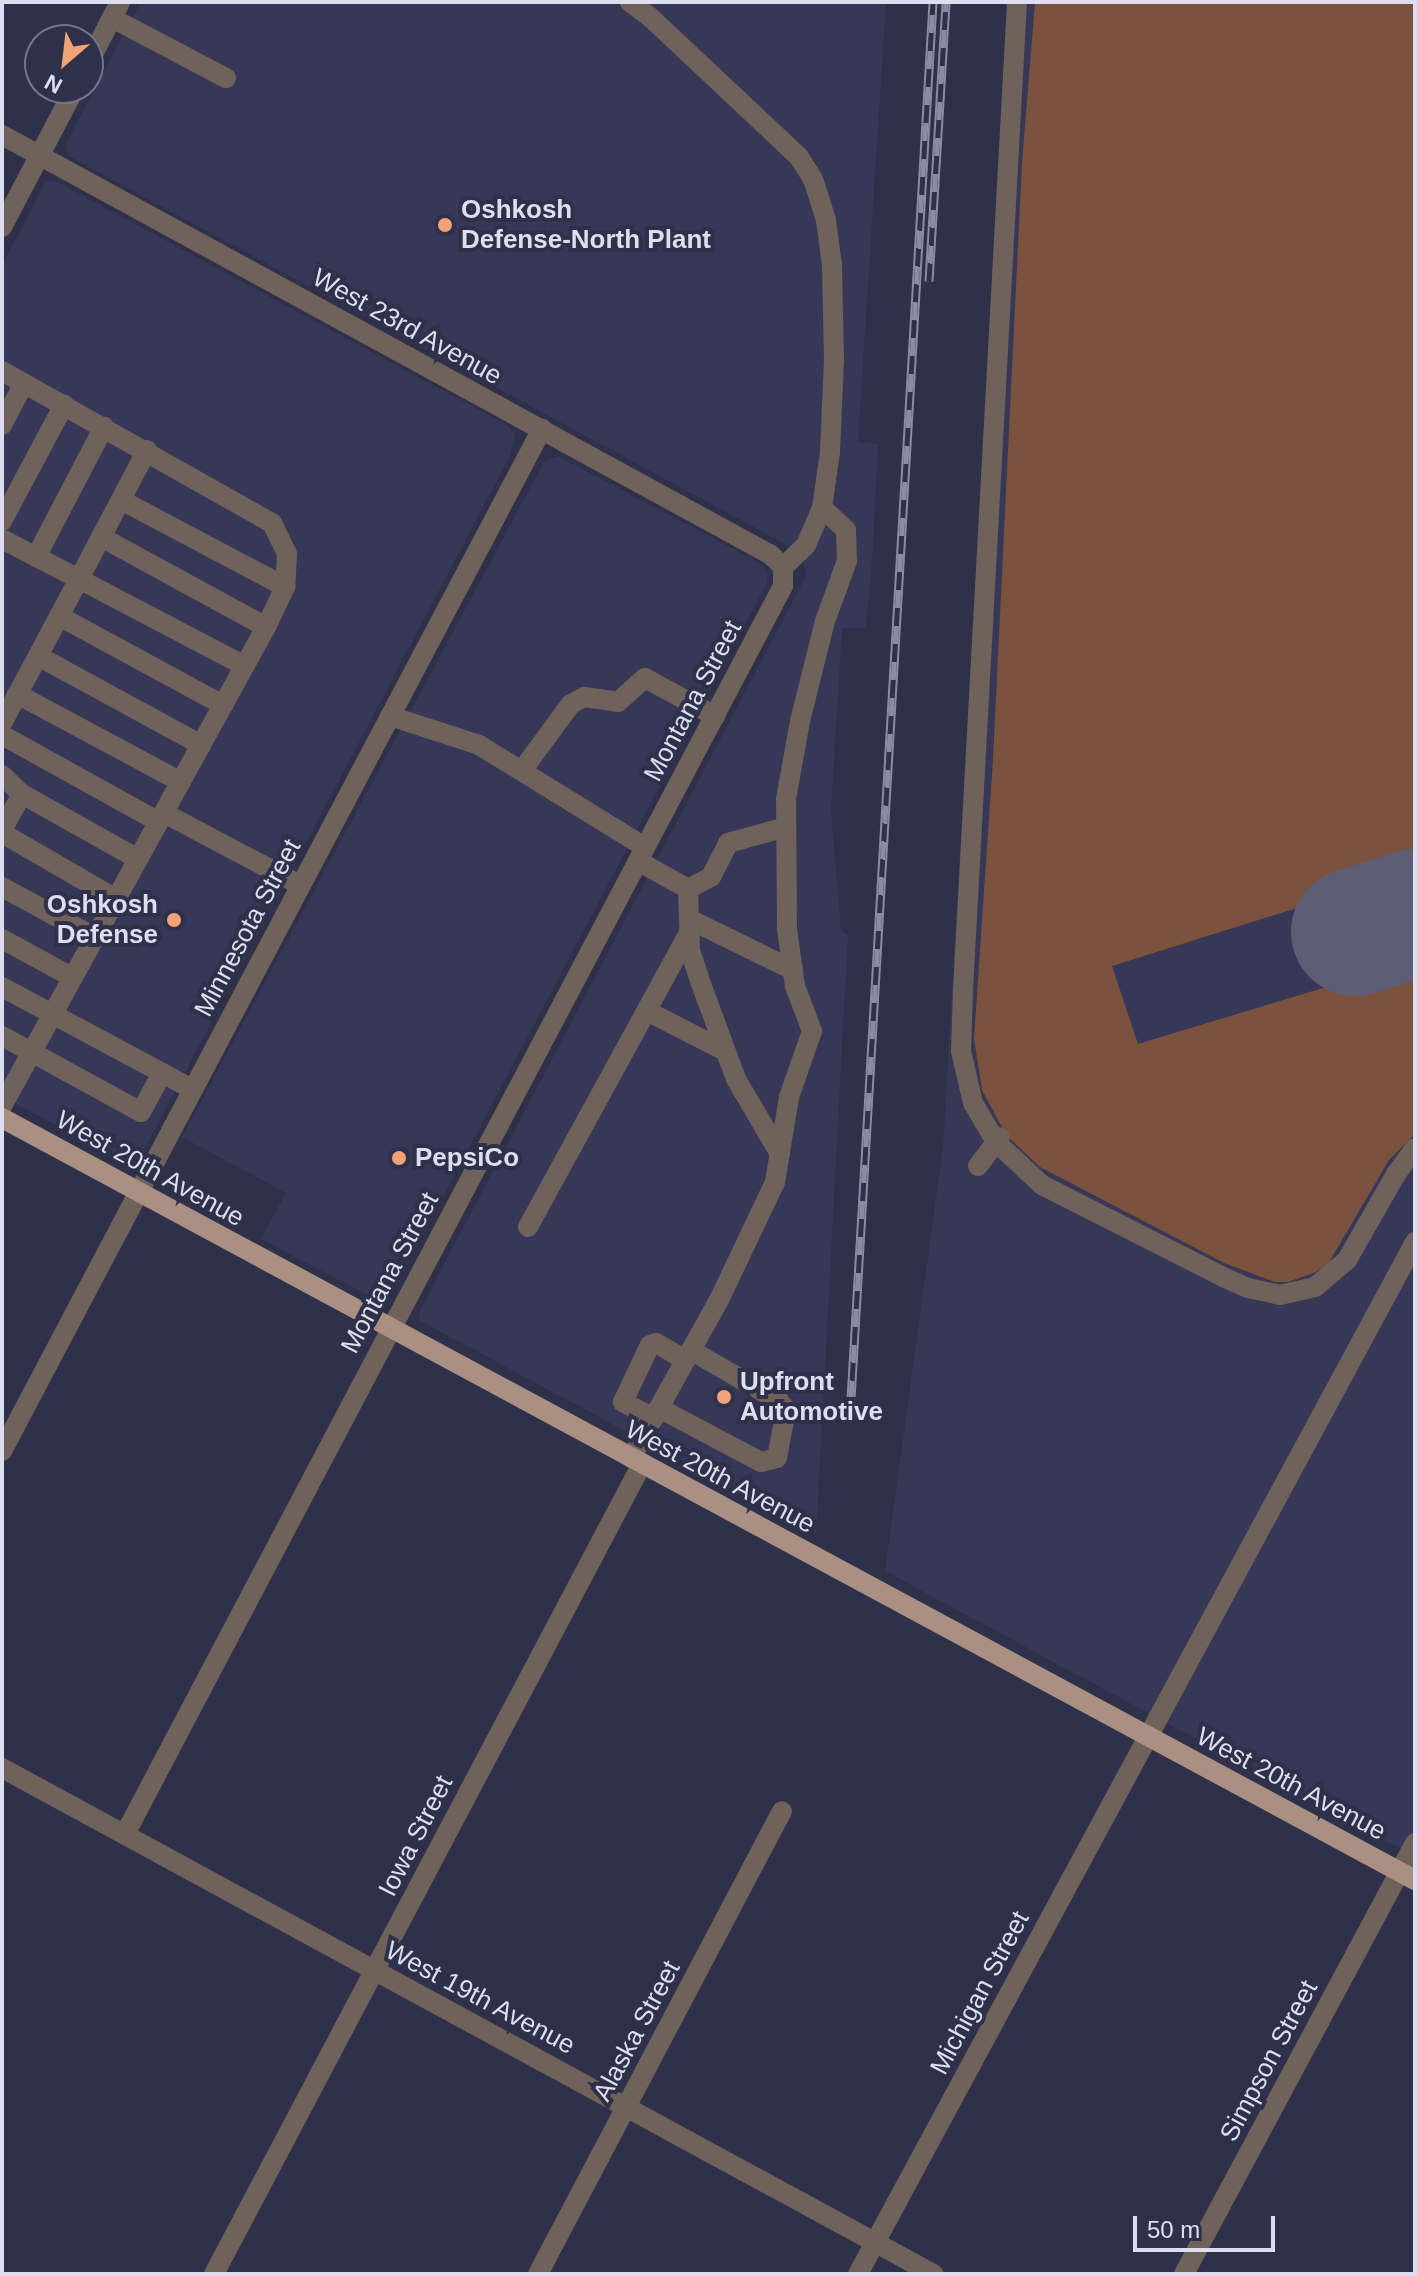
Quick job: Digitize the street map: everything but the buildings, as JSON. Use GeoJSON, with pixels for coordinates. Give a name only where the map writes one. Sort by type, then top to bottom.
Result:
{"type":"FeatureCollection","features":[{"type":"Feature","properties":{"kind":"main road","name":"West 20th Avenue"},"geometry":{"type":"LineString","coordinates":[[2,1118],[1407,1876]]}},
{"type":"Feature","properties":{"kind":"street"},"geometry":{"type":"LineString","coordinates":[[630,2],[756,114],[799,157],[813,179],[826,220],[832,265],[834,360],[830,452],[822,508],[806,545],[783,567]]}},
{"type":"Feature","properties":{"kind":"street"},"geometry":{"type":"LineString","coordinates":[[1017,2],[961,1051],[973,1103],[998,1140],[1042,1185],[1223,1277],[1248,1288],[1280,1295],[1315,1287],[1347,1260],[1396,1174],[1415,1148]]}},
{"type":"Feature","properties":{"kind":"street"},"geometry":{"type":"LineString","coordinates":[[104,33],[116,10],[226,78]]}},
{"type":"Feature","properties":{"kind":"street"},"geometry":{"type":"LineString","coordinates":[[2,227],[67,104]]}},
{"type":"Feature","properties":{"kind":"street","name":"West 23rd Avenue"},"geometry":{"type":"LineString","coordinates":[[2,135],[771,555],[783,567]]}},
{"type":"Feature","properties":{"kind":"street"},"geometry":{"type":"LineString","coordinates":[[2,371],[272,523],[287,554],[285,587],[266,627],[2,1106]]}},
{"type":"Feature","properties":{"kind":"street"},"geometry":{"type":"LineString","coordinates":[[2,425],[24,383]]}},
{"type":"Feature","properties":{"kind":"street"},"geometry":{"type":"LineString","coordinates":[[2,521],[64,405]]}},
{"type":"Feature","properties":{"kind":"street"},"geometry":{"type":"LineString","coordinates":[[36,557],[104,427]]}},
{"type":"Feature","properties":{"kind":"street","name":"Minnesota Street"},"geometry":{"type":"LineString","coordinates":[[2,1451],[542,429]]}},
{"type":"Feature","properties":{"kind":"street"},"geometry":{"type":"LineString","coordinates":[[2,723],[147,450]]}},
{"type":"Feature","properties":{"kind":"street"},"geometry":{"type":"LineString","coordinates":[[121,500],[285,587]]}},
{"type":"Feature","properties":{"kind":"street","name":"Iowa Street"},"geometry":{"type":"LineString","coordinates":[[214,2274],[547,1639],[637,1461],[657,1413],[689,1356],[775,1182],[789,1097],[812,1031],[793,970],[787,929],[786,799],[800,721],[825,621],[847,561],[846,530],[822,508]]}},
{"type":"Feature","properties":{"kind":"street"},"geometry":{"type":"LineString","coordinates":[[101,537],[266,627]]}},
{"type":"Feature","properties":{"kind":"street"},"geometry":{"type":"LineString","coordinates":[[2,539],[245,666]]}},
{"type":"Feature","properties":{"kind":"street","name":"Montana Street"},"geometry":{"type":"LineString","coordinates":[[125,1834],[783,586],[783,567]]}},
{"type":"Feature","properties":{"kind":"street"},"geometry":{"type":"LineString","coordinates":[[59,616],[223,705]]}},
{"type":"Feature","properties":{"kind":"street"},"geometry":{"type":"LineString","coordinates":[[38,656],[201,745]]}},
{"type":"Feature","properties":{"kind":"street"},"geometry":{"type":"LineString","coordinates":[[523,769],[571,704],[584,697],[618,702],[645,678],[715,716]]}},
{"type":"Feature","properties":{"kind":"street"},"geometry":{"type":"LineString","coordinates":[[17,694],[181,782]]}},
{"type":"Feature","properties":{"kind":"street"},"geometry":{"type":"LineString","coordinates":[[390,716],[479,745],[523,769],[688,889]]}},
{"type":"Feature","properties":{"kind":"street"},"geometry":{"type":"LineString","coordinates":[[2,735],[161,818],[300,885]]}},
{"type":"Feature","properties":{"kind":"street"},"geometry":{"type":"LineString","coordinates":[[2,775],[22,794],[138,859]]}},
{"type":"Feature","properties":{"kind":"street"},"geometry":{"type":"LineString","coordinates":[[22,794],[3,826],[116,899]]}},
{"type":"Feature","properties":{"kind":"street"},"geometry":{"type":"LineString","coordinates":[[688,889],[711,877],[728,843],[786,827]]}},
{"type":"Feature","properties":{"kind":"street"},"geometry":{"type":"LineString","coordinates":[[2,887],[94,937]]}},
{"type":"Feature","properties":{"kind":"street"},"geometry":{"type":"LineString","coordinates":[[688,889],[689,925],[700,979],[736,1079],[780,1154]]}},
{"type":"Feature","properties":{"kind":"street"},"geometry":{"type":"LineString","coordinates":[[689,925],[793,970]]}},
{"type":"Feature","properties":{"kind":"street"},"geometry":{"type":"LineString","coordinates":[[528,1227],[647,1011],[689,925]]}},
{"type":"Feature","properties":{"kind":"street"},"geometry":{"type":"LineString","coordinates":[[2,939],[72,977]]}},
{"type":"Feature","properties":{"kind":"street"},"geometry":{"type":"LineString","coordinates":[[2,987],[192,1089]]}},
{"type":"Feature","properties":{"kind":"street"},"geometry":{"type":"LineString","coordinates":[[647,1011],[725,1051]]}},
{"type":"Feature","properties":{"kind":"street"},"geometry":{"type":"LineString","coordinates":[[2,1036],[141,1112],[162,1073]]}},
{"type":"Feature","properties":{"kind":"street"},"geometry":{"type":"LineString","coordinates":[[978,1166],[998,1140]]}},
{"type":"Feature","properties":{"kind":"street","name":"Michigan Street"},"geometry":{"type":"LineString","coordinates":[[858,2274],[1415,1242]]}},
{"type":"Feature","properties":{"kind":"street"},"geometry":{"type":"LineString","coordinates":[[656,1343],[689,1356],[779,1401],[786,1410],[777,1458],[761,1462],[657,1413],[623,1402],[650,1345],[656,1343]]}},
{"type":"Feature","properties":{"kind":"street","name":"West 19th Avenue"},"geometry":{"type":"LineString","coordinates":[[2,1768],[933,2274]]}},
{"type":"Feature","properties":{"kind":"street","name":"Alaska Street"},"geometry":{"type":"LineString","coordinates":[[538,2274],[782,1811]]}},
{"type":"Feature","properties":{"kind":"street","name":"Simpson Street"},"geometry":{"type":"LineString","coordinates":[[1184,2274],[1407,1876],[1415,1843]]}},
{"type":"Feature","properties":{"kind":"shaded area"},"geometry":{"type":"Polygon","coordinates":[[[141,2],[886,2],[858,442],[878,444],[873,547],[866,628],[842,628],[831,810],[841,931],[848,935],[816,1534],[419,1320],[420,1310],[806,576],[804,563],[787,545],[72,158],[67,152],[67,141],[87,104],[104,104],[104,72],[141,2]]]}},
{"type":"Feature","properties":{"kind":"shaded area"},"geometry":{"type":"Polygon","coordinates":[[[1009,2],[1415,2],[1415,1857],[885,1571],[943,1147],[1009,2]]]}},
{"type":"Feature","properties":{"kind":"shaded area"},"geometry":{"type":"Polygon","coordinates":[[[1035,2],[1415,2],[1415,871],[1112,966],[1138,1044],[1415,960],[1415,1134],[1389,1160],[1328,1264],[1288,1282],[1275,1282],[1224,1263],[1040,1167],[1006,1135],[982,1090],[974,1039],[993,759],[1022,163],[1035,2]]]}},
{"type":"Feature","properties":{"kind":"shaded area"},"geometry":{"type":"Polygon","coordinates":[[[54,180],[507,425],[515,434],[510,456],[158,1124],[137,1162],[130,1164],[2,1097],[2,265],[45,183],[54,180]]]}},
{"type":"Feature","properties":{"kind":"shaded area"},"geometry":{"type":"Polygon","coordinates":[[[558,456],[760,563],[768,573],[766,585],[392,1294],[387,1299],[377,1300],[261,1239],[286,1193],[182,1137],[544,462],[558,456]]]}},
{"type":"Feature","properties":{"kind":"runway"},"geometry":{"type":"LineString","coordinates":[[1355,932],[1415,913]]}},
{"type":"Feature","properties":{"kind":"railway"},"geometry":{"type":"LineString","coordinates":[[850,1416],[933,2]]}},
{"type":"Feature","properties":{"kind":"railway"},"geometry":{"type":"LineString","coordinates":[[929,281],[946,2]]}},
{"type":"Feature","properties":{"kind":"place","name":"Oshkosh Defense-North Plant"},"geometry":{"type":"Point","coordinates":[445,225]}},
{"type":"Feature","properties":{"kind":"place","name":"Oshkosh Defense"},"geometry":{"type":"Point","coordinates":[174,920]}},
{"type":"Feature","properties":{"kind":"place","name":"PepsiCo"},"geometry":{"type":"Point","coordinates":[399,1158]}},
{"type":"Feature","properties":{"kind":"place","name":"Upfront Automotive"},"geometry":{"type":"Point","coordinates":[724,1397]}}]}
